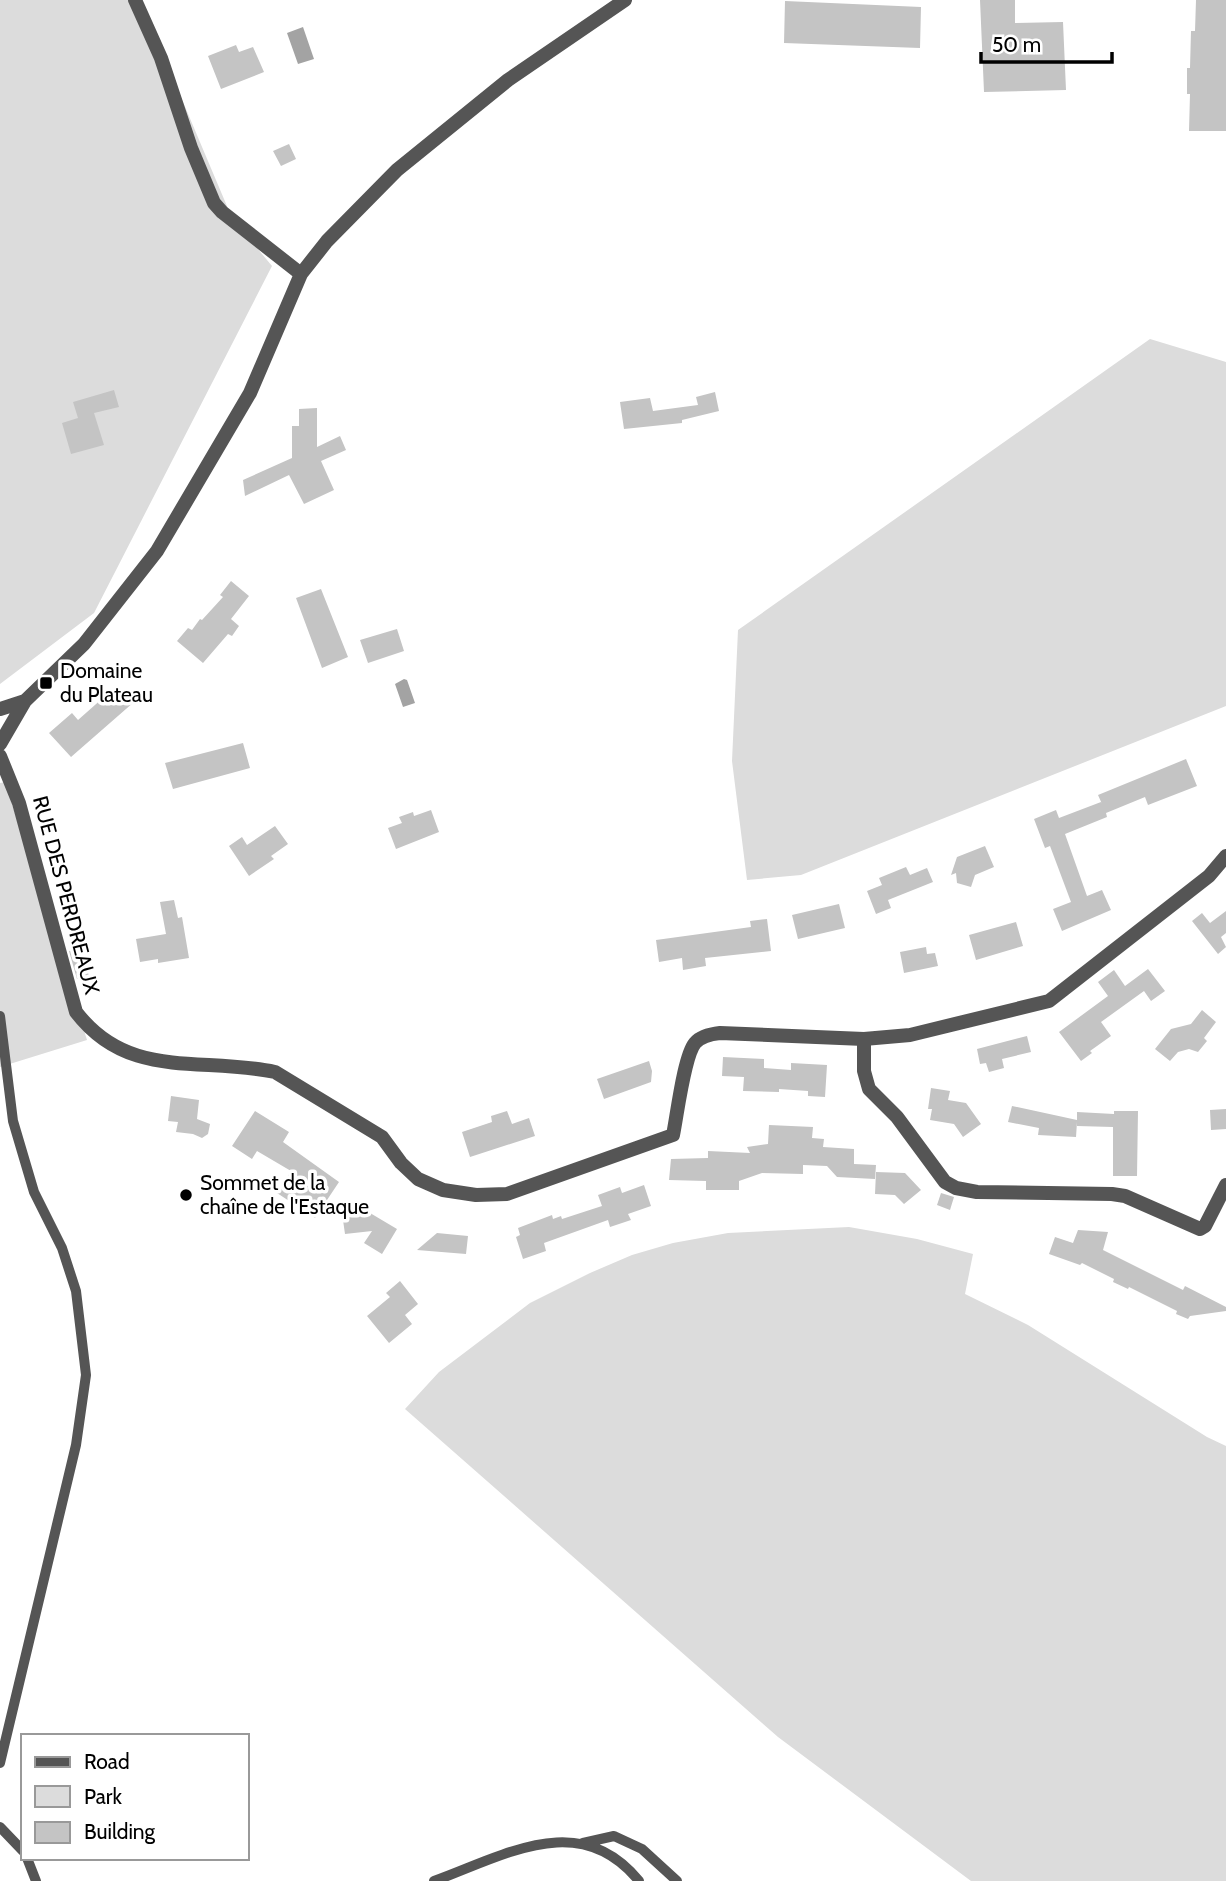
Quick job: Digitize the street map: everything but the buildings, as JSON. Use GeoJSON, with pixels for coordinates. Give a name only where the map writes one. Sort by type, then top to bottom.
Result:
{"type":"FeatureCollection","features":[{"type":"Feature","properties":{"kind":"street"},"geometry":{"type":"LineString","coordinates":[[135,0],[161,58],[191,148],[214,202],[222,212],[301,274]]}},
{"type":"Feature","properties":{"kind":"street"},"geometry":{"type":"LineString","coordinates":[[0,744],[25,701],[84,644],[157,551],[250,393],[301,274],[327,241],[397,170],[508,80],[625,0]]}},
{"type":"Feature","properties":{"kind":"street"},"geometry":{"type":"LineString","coordinates":[[0,709],[25,701]]}},
{"type":"Feature","properties":{"kind":"street","name":"RUE DES PERDREAUX"},"geometry":{"type":"LineString","coordinates":[[0,756],[76,1012],[89,1028],[115,1047],[147,1060],[256,1068],[275,1072],[382,1138],[401,1163],[418,1179],[443,1190],[476,1195],[507,1194],[673,1135],[687,1064],[694,1043],[706,1035],[720,1032],[864,1039]]}},
{"type":"Feature","properties":{"kind":"street"},"geometry":{"type":"LineString","coordinates":[[1226,856],[1209,876],[1049,1001],[910,1035],[864,1039],[864,1071],[869,1089],[897,1117],[945,1182],[956,1188],[977,1192],[1125,1196],[1200,1229],[1205,1226],[1226,1185]]}},
{"type":"Feature","properties":{"kind":"lane"},"geometry":{"type":"LineString","coordinates":[[0,1016],[13,1121],[34,1192],[62,1248],[76,1291],[86,1375],[76,1445],[0,1763]]}},
{"type":"Feature","properties":{"kind":"lane"},"geometry":{"type":"LineString","coordinates":[[0,1827],[21,1849]]}},
{"type":"Feature","properties":{"kind":"lane"},"geometry":{"type":"LineString","coordinates":[[434,1881],[524,1848],[554,1841],[583,1843],[614,1836],[642,1849],[677,1881]]}},
{"type":"Feature","properties":{"kind":"lane"},"geometry":{"type":"LineString","coordinates":[[583,1843],[608,1854],[639,1881]]}},
{"type":"Feature","properties":{"kind":"lane"},"geometry":{"type":"LineString","coordinates":[[28,1860],[36,1881]]}},
{"type":"Feature","properties":{"kind":"green space"},"geometry":{"type":"Polygon","coordinates":[[[0,0],[140,0],[232,218],[272,266],[94,613],[0,684],[0,0]]]}},
{"type":"Feature","properties":{"kind":"green space"},"geometry":{"type":"Polygon","coordinates":[[[1150,339],[1226,362],[1226,706],[801,875],[747,880],[732,761],[738,630],[1150,339]]]}},
{"type":"Feature","properties":{"kind":"green space"},"geometry":{"type":"Polygon","coordinates":[[[5,782],[87,1040],[0,1067],[0,783],[5,782]]]}},
{"type":"Feature","properties":{"kind":"green space"},"geometry":{"type":"Polygon","coordinates":[[[849,1227],[917,1239],[973,1254],[965,1294],[1028,1325],[1207,1437],[1226,1446],[1226,1881],[971,1881],[778,1737],[405,1409],[439,1372],[530,1303],[632,1255],[673,1243],[728,1233],[849,1227]]]}},
{"type":"Feature","properties":{"kind":"shaded area"},"geometry":{"type":"Polygon","coordinates":[[[303,27],[314,59],[298,64],[287,33],[303,27]]]}},
{"type":"Feature","properties":{"kind":"shaded area"},"geometry":{"type":"Polygon","coordinates":[[[407,680],[415,703],[403,707],[395,684],[407,680]]]}},
{"type":"Feature","properties":{"kind":"place","name":"Domaine du Plateau"},"geometry":{"type":"Point","coordinates":[46,683]}},
{"type":"Feature","properties":{"kind":"place","name":"Sommet de la chaîne de l'Estaque"},"geometry":{"type":"Point","coordinates":[186,1195]}}]}
